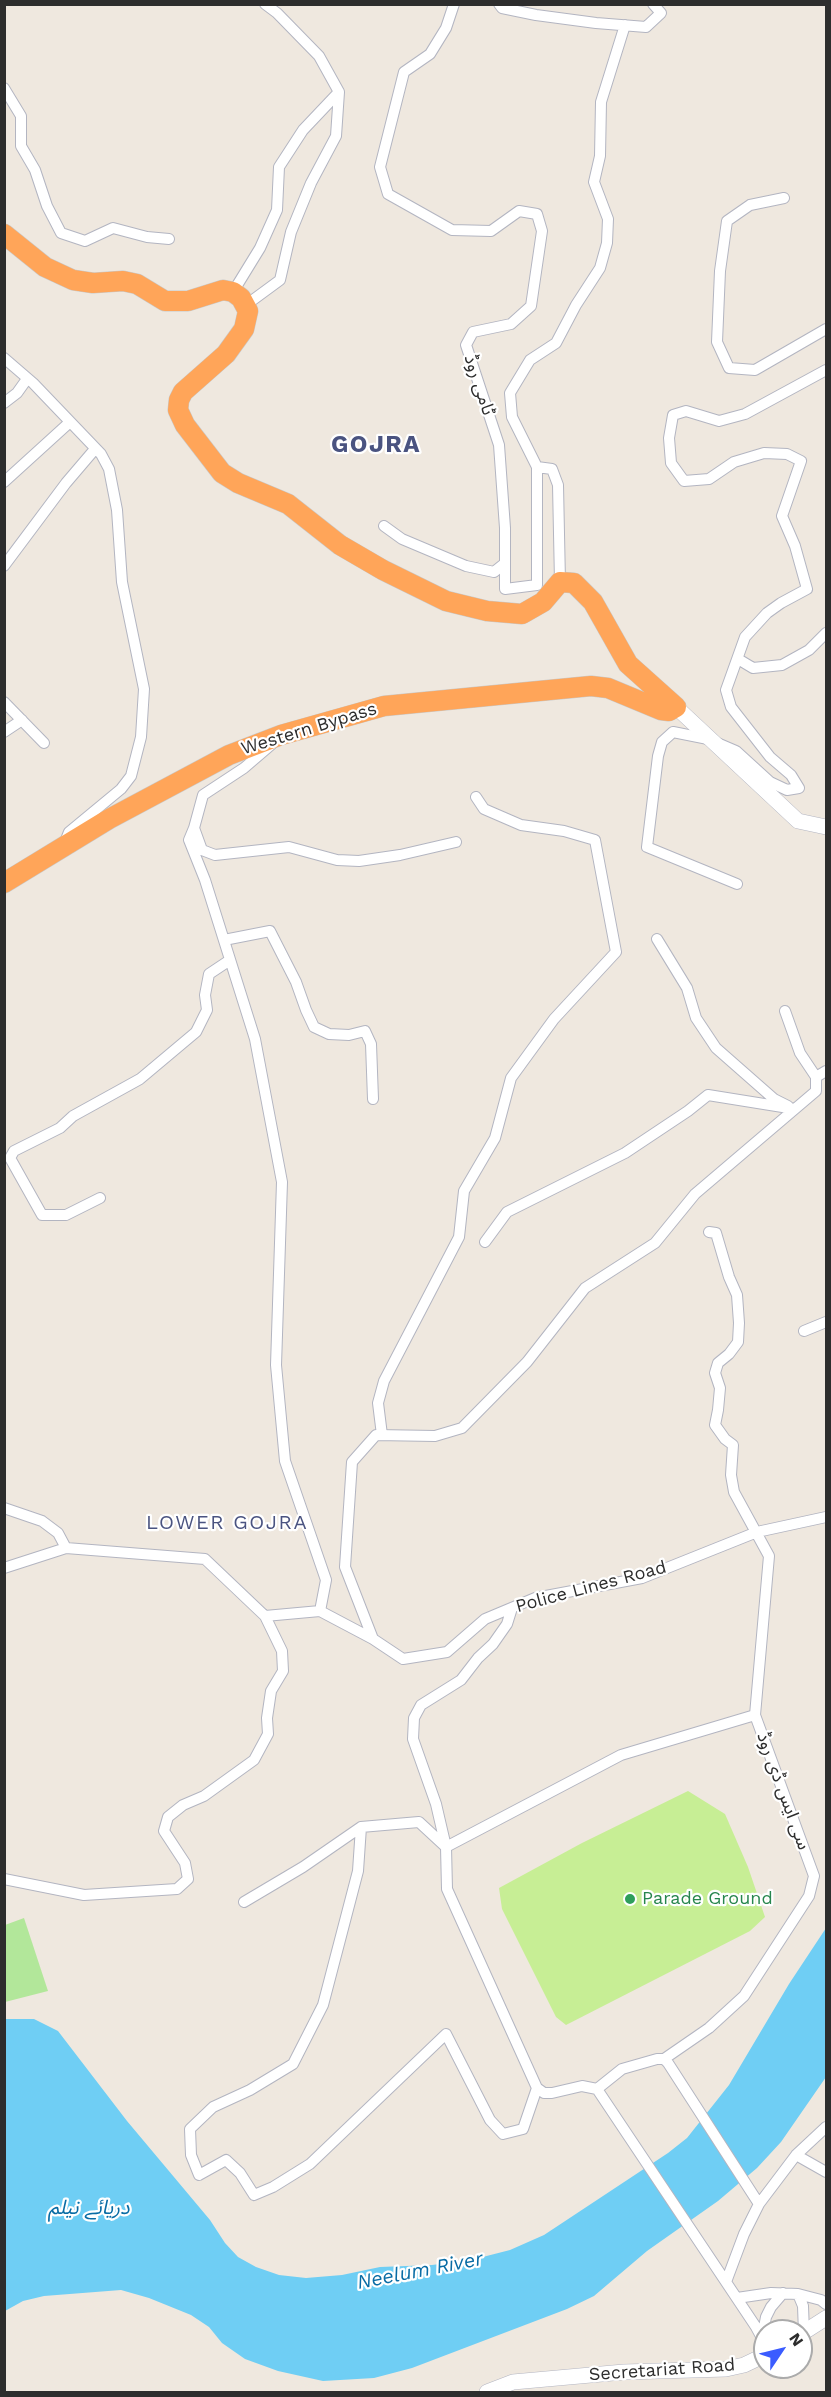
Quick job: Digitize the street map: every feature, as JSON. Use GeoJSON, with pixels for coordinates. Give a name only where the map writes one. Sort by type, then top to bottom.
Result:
{"type":"FeatureCollection","features":[{"type":"Feature","properties":{"kind":"highway"},"geometry":{"type":"LineString","coordinates":[[4,234],[45,267],[73,280],[93,283],[130,282],[165,301],[188,301],[223,290],[239,298],[248,320],[238,339],[226,354],[183,392],[178,410],[185,425],[222,472],[238,483],[288,504],[340,545],[383,570],[446,601],[487,611],[522,614],[543,602],[560,582],[574,583],[592,602],[628,664],[676,707]]}},
{"type":"Feature","properties":{"kind":"highway","name":"Western Bypass"},"geometry":{"type":"LineString","coordinates":[[4,883],[61,851],[109,819],[229,755],[281,735],[384,706],[576,686],[608,688],[669,711],[676,707]]}},
{"type":"Feature","properties":{"kind":"main road"},"geometry":{"type":"LineString","coordinates":[[676,707],[798,821],[826,827]]}},
{"type":"Feature","properties":{"kind":"main road"},"geometry":{"type":"LineString","coordinates":[[813,2326],[826,2318]]}},
{"type":"Feature","properties":{"kind":"main road","name":"Secretariat Road"},"geometry":{"type":"LineString","coordinates":[[487,2392],[513,2382],[624,2372],[726,2369],[753,2360]]}},
{"type":"Feature","properties":{"kind":"street"},"geometry":{"type":"LineString","coordinates":[[239,298],[280,280],[291,232],[311,183],[336,136],[339,92],[319,56],[265,4]]}},
{"type":"Feature","properties":{"kind":"street","name":"ٹامی روڈ"},"geometry":{"type":"LineString","coordinates":[[454,4],[446,28],[430,54],[404,72],[380,167],[388,194],[452,230],[491,231],[519,211],[537,214],[542,231],[531,306],[511,324],[473,332],[466,345],[499,445],[505,528],[505,589],[537,585],[537,467]]}},
{"type":"Feature","properties":{"kind":"street"},"geometry":{"type":"LineString","coordinates":[[499,4],[502,8],[536,15],[646,27],[661,14],[652,4]]}},
{"type":"Feature","properties":{"kind":"street"},"geometry":{"type":"LineString","coordinates":[[560,582],[558,486],[552,469],[537,467],[512,417],[510,393],[530,360],[556,343],[576,305],[600,268],[608,243],[608,219],[594,182],[600,156],[601,102],[625,25]]}},
{"type":"Feature","properties":{"kind":"street"},"geometry":{"type":"LineString","coordinates":[[4,88],[21,116],[21,146],[35,170],[47,206],[61,233],[85,241],[114,228],[147,237],[169,239]]}},
{"type":"Feature","properties":{"kind":"street"},"geometry":{"type":"LineString","coordinates":[[239,298],[277,210],[279,167],[303,130],[339,92]]}},
{"type":"Feature","properties":{"kind":"street"},"geometry":{"type":"LineString","coordinates":[[784,198],[750,205],[727,221],[720,271],[717,342],[729,368],[755,370],[826,329]]}},
{"type":"Feature","properties":{"kind":"street"},"geometry":{"type":"LineString","coordinates":[[4,357],[95,448],[110,469],[117,510],[122,582],[144,689],[141,737],[131,776],[121,789],[69,832],[61,851]]}},
{"type":"Feature","properties":{"kind":"street"},"geometry":{"type":"LineString","coordinates":[[737,884],[647,847],[658,756],[662,742],[674,732],[708,739],[736,751],[770,782],[787,790],[799,788],[791,775],[770,757],[731,707],[726,690],[745,637],[781,603],[807,589],[795,546],[782,516],[801,462],[787,454],[764,453],[734,462],[710,479],[684,481],[671,464],[669,438],[673,415],[686,411],[718,422],[745,414],[826,370]]}},
{"type":"Feature","properties":{"kind":"street"},"geometry":{"type":"LineString","coordinates":[[4,403],[17,393],[27,378]]}},
{"type":"Feature","properties":{"kind":"street"},"geometry":{"type":"LineString","coordinates":[[4,482],[70,422]]}},
{"type":"Feature","properties":{"kind":"street"},"geometry":{"type":"LineString","coordinates":[[4,566],[95,448]]}},
{"type":"Feature","properties":{"kind":"street"},"geometry":{"type":"LineString","coordinates":[[384,526],[402,539],[466,566],[494,572],[504,564]]}},
{"type":"Feature","properties":{"kind":"street"},"geometry":{"type":"LineString","coordinates":[[738,659],[753,668],[782,665],[809,650],[826,633]]}},
{"type":"Feature","properties":{"kind":"street"},"geometry":{"type":"LineString","coordinates":[[4,702],[44,743]]}},
{"type":"Feature","properties":{"kind":"street"},"geometry":{"type":"LineString","coordinates":[[4,732],[22,720]]}},
{"type":"Feature","properties":{"kind":"street"},"geometry":{"type":"LineString","coordinates":[[265,1616],[320,1611],[326,1580],[285,1461],[276,1365],[282,1182],[255,1039],[189,840],[203,795],[244,768],[281,735]]}},
{"type":"Feature","properties":{"kind":"street"},"geometry":{"type":"LineString","coordinates":[[382,1435],[378,1403],[384,1381],[459,1237],[464,1191],[495,1138],[511,1078],[554,1019],[616,952],[595,840],[564,831],[521,825],[484,808],[476,797]]}},
{"type":"Feature","properties":{"kind":"street"},"geometry":{"type":"LineString","coordinates":[[194,828],[202,850],[215,855],[289,847],[338,860],[359,861],[400,855],[456,842]]}},
{"type":"Feature","properties":{"kind":"street"},"geometry":{"type":"LineString","coordinates":[[224,940],[270,931],[296,982],[314,1027],[329,1034],[349,1035],[365,1031],[371,1044],[373,1099]]}},
{"type":"Feature","properties":{"kind":"street"},"geometry":{"type":"LineString","coordinates":[[657,939],[687,988],[696,1018],[716,1048],[774,1099],[795,1110]]}},
{"type":"Feature","properties":{"kind":"street"},"geometry":{"type":"LineString","coordinates":[[100,1198],[66,1215],[42,1215],[10,1158],[14,1151],[60,1128],[73,1116],[140,1079],[196,1032],[207,1010],[205,995],[209,974],[230,960]]}},
{"type":"Feature","properties":{"kind":"street"},"geometry":{"type":"LineString","coordinates":[[373,1639],[345,1567],[352,1462],[376,1435],[435,1436],[462,1428],[527,1362],[585,1288],[655,1243],[695,1194],[816,1091],[816,1077],[800,1053],[785,1011]]}},
{"type":"Feature","properties":{"kind":"street"},"geometry":{"type":"LineString","coordinates":[[816,1077],[826,1071]]}},
{"type":"Feature","properties":{"kind":"street"},"geometry":{"type":"LineString","coordinates":[[485,1242],[507,1212],[625,1153],[708,1095],[795,1110]]}},
{"type":"Feature","properties":{"kind":"street"},"geometry":{"type":"LineString","coordinates":[[446,1847],[621,1755],[755,1715],[769,1556],[734,1492],[731,1475],[733,1445],[725,1439],[715,1425],[720,1388],[715,1373],[718,1363],[738,1342],[740,1323],[737,1295],[729,1277],[716,1233],[709,1232]]}},
{"type":"Feature","properties":{"kind":"street"},"geometry":{"type":"LineString","coordinates":[[804,1330],[826,1322]]}},
{"type":"Feature","properties":{"kind":"street"},"geometry":{"type":"LineString","coordinates":[[4,1508],[42,1521],[58,1533],[66,1548]]}},
{"type":"Feature","properties":{"kind":"street","name":"Police Lines Road"},"geometry":{"type":"LineString","coordinates":[[320,1611],[373,1639],[403,1659],[447,1652],[485,1619],[535,1598],[642,1578],[757,1532],[826,1518]]}},
{"type":"Feature","properties":{"kind":"street"},"geometry":{"type":"LineString","coordinates":[[4,1568],[66,1548],[205,1558],[265,1616],[282,1651],[283,1671],[271,1690],[267,1718],[268,1734],[254,1760],[204,1796],[183,1805],[168,1817],[164,1831],[185,1863],[188,1879],[177,1889],[84,1895],[4,1879]]}},
{"type":"Feature","properties":{"kind":"street"},"geometry":{"type":"LineString","coordinates":[[512,1608],[507,1624],[493,1644],[478,1658],[461,1680],[421,1705],[414,1718],[412,1739],[436,1804],[446,1847],[447,1889],[537,2088],[544,2093],[582,2086],[597,2089],[753,2324]]}},
{"type":"Feature","properties":{"kind":"street","name":"سی ایس ڈی روڈ"},"geometry":{"type":"LineString","coordinates":[[664,2059],[709,2028],[744,1996],[809,1896],[814,1876],[755,1715]]}},
{"type":"Feature","properties":{"kind":"street"},"geometry":{"type":"LineString","coordinates":[[244,1902],[303,1867],[361,1827],[419,1822],[446,1847]]}},
{"type":"Feature","properties":{"kind":"street"},"geometry":{"type":"LineString","coordinates":[[361,1827],[358,1871],[323,2005],[293,2064],[250,2090],[213,2107],[190,2129],[190,2155],[199,2175],[226,2160],[240,2173],[254,2195],[273,2187],[310,2164],[446,2034],[490,2120],[503,2134],[523,2129],[537,2088]]}},
{"type":"Feature","properties":{"kind":"street"},"geometry":{"type":"LineString","coordinates":[[597,2089],[622,2069],[664,2059],[758,2202]]}},
{"type":"Feature","properties":{"kind":"street"},"geometry":{"type":"LineString","coordinates":[[723,2277],[758,2202],[796,2155],[826,2127]]}},
{"type":"Feature","properties":{"kind":"street"},"geometry":{"type":"LineString","coordinates":[[796,2155],[826,2172]]}},
{"type":"Feature","properties":{"kind":"street"},"geometry":{"type":"LineString","coordinates":[[737,2298],[783,2293],[798,2294],[821,2300],[826,2304]]}},
{"type":"Feature","properties":{"kind":"street"},"geometry":{"type":"LineString","coordinates":[[766,2319],[771,2307],[783,2293]]}},
{"type":"Feature","properties":{"kind":"street"},"geometry":{"type":"LineString","coordinates":[[798,2294],[803,2306],[803,2319]]}},
{"type":"Feature","properties":{"kind":"green space","name":"Parade Ground"},"geometry":{"type":"Polygon","coordinates":[[[688,1791],[725,1814],[748,1867],[765,1917],[750,1931],[566,2025],[556,2017],[502,1909],[499,1888],[582,1843],[688,1791]]]}},
{"type":"Feature","properties":{"kind":"green space"},"geometry":{"type":"Polygon","coordinates":[[[24,1918],[48,1991],[5,2002],[5,1925],[24,1918]]]}},
{"type":"Feature","properties":{"kind":"water","name":"دریائے نیلم"},"geometry":{"type":"Polygon","coordinates":[[[826,1928],[826,2077],[781,2142],[757,2168],[718,2201],[647,2251],[594,2296],[567,2309],[412,2368],[374,2378],[323,2381],[278,2371],[245,2359],[222,2343],[209,2327],[191,2315],[149,2298],[121,2290],[44,2296],[23,2301],[5,2311],[4,2019],[34,2019],[58,2031],[127,2121],[238,2257],[256,2267],[279,2275],[306,2278],[342,2275],[380,2267],[432,2265],[471,2260],[510,2250],[544,2235],[668,2153],[687,2138],[729,2085],[789,1984],[826,1928]]]}},
{"type":"Feature","properties":{"kind":"place","name":"Parade Ground"},"geometry":{"type":"Point","coordinates":[630,1899]}},
{"type":"Feature","properties":{"kind":"district","name":"GOJRA"},"geometry":{"type":"Point","coordinates":[376,445]}},
{"type":"Feature","properties":{"kind":"district","name":"LOWER GOJRA"},"geometry":{"type":"Point","coordinates":[227,1523]}},
{"type":"Feature","properties":{"kind":"water label","name":"Neelum River"},"geometry":{"type":"Point","coordinates":[420,2271]}}]}
